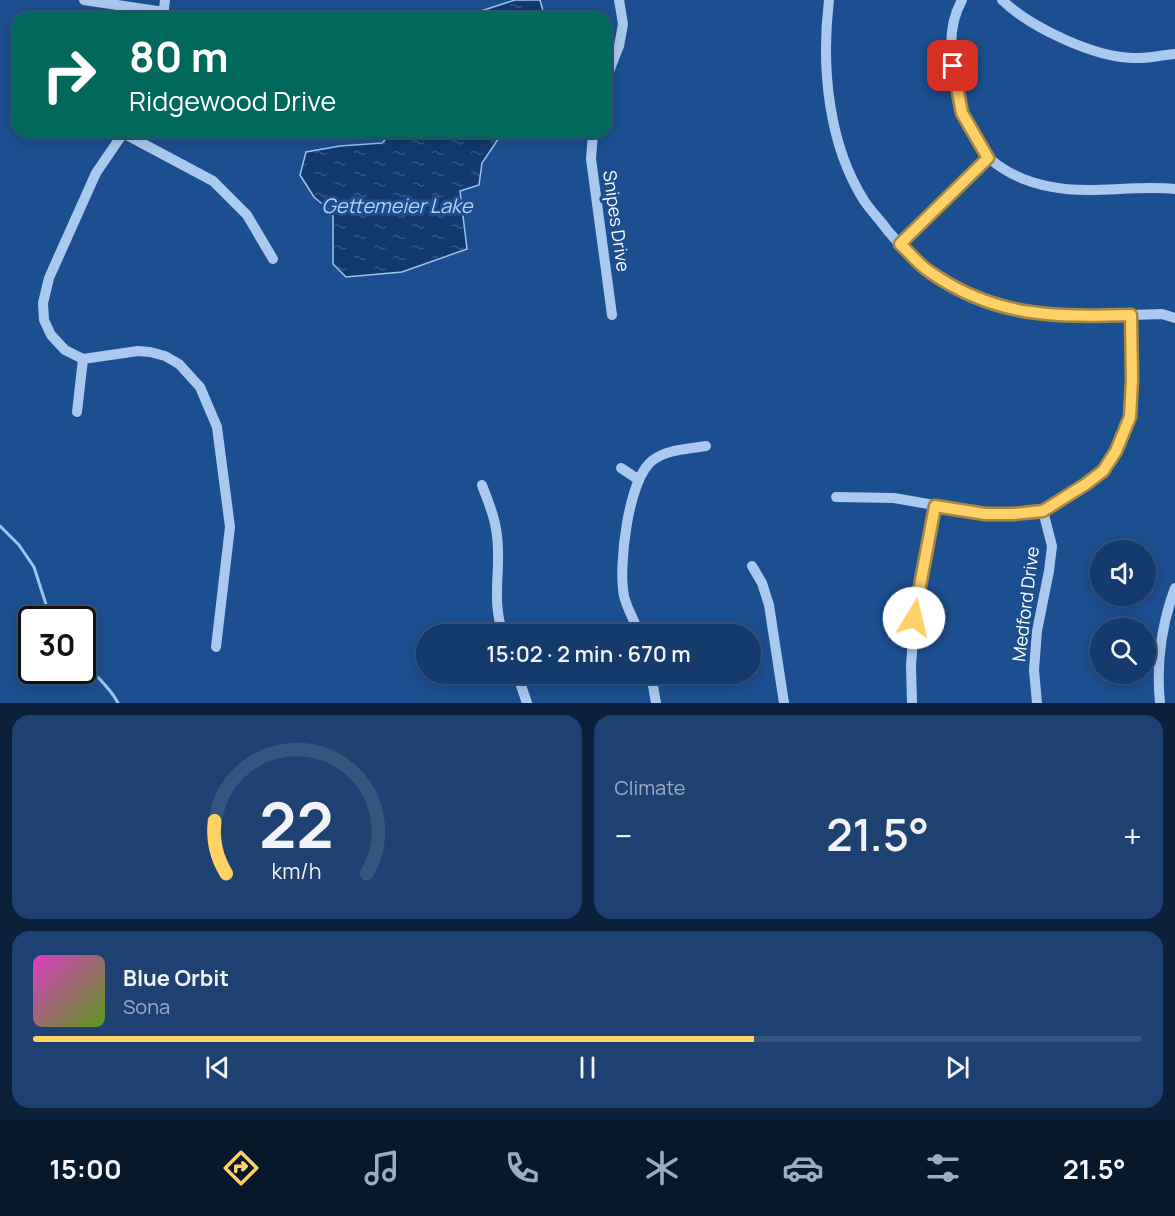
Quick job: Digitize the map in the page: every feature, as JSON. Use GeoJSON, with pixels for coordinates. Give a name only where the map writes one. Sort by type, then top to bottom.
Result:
{"type":"FeatureCollection","features":[{"type":"Feature","properties":{"kind":"street"},"geometry":{"type":"LineString","coordinates":[[84,0],[148,12]]}},
{"type":"Feature","properties":{"kind":"street"},"geometry":{"type":"LineString","coordinates":[[612,64],[619,46],[622,24],[619,0]]}},
{"type":"Feature","properties":{"kind":"street"},"geometry":{"type":"LineString","coordinates":[[829,0],[826,54],[832,117],[847,166],[866,203],[900,244],[929,271],[953,287],[1000,307],[1063,317],[1162,314],[1175,318]]}},
{"type":"Feature","properties":{"kind":"street"},"geometry":{"type":"LineString","coordinates":[[962,0],[952,21],[953,66],[962,113],[988,158],[1026,181],[1046,186],[1075,190],[1159,187],[1175,189]]}},
{"type":"Feature","properties":{"kind":"street"},"geometry":{"type":"LineString","coordinates":[[1002,0],[1016,14],[1081,47],[1133,58],[1175,54]]}},
{"type":"Feature","properties":{"kind":"street"},"geometry":{"type":"LineString","coordinates":[[119,138],[96,173],[57,258],[45,291],[44,320],[51,335],[65,350],[83,359],[138,351],[150,352],[165,356],[179,364],[200,387],[217,427],[230,527],[216,647]]}},
{"type":"Feature","properties":{"kind":"street"},"geometry":{"type":"LineString","coordinates":[[134,138],[213,181],[247,215],[273,259]]}},
{"type":"Feature","properties":{"kind":"street","name":"Snipes Drive"},"geometry":{"type":"LineString","coordinates":[[592,138],[591,159],[612,315]]}},
{"type":"Feature","properties":{"kind":"street"},"geometry":{"type":"LineString","coordinates":[[900,244],[988,158]]}},
{"type":"Feature","properties":{"kind":"street"},"geometry":{"type":"LineString","coordinates":[[836,497],[894,498],[985,514],[1043,511],[1103,471],[1116,451],[1130,417],[1131,315]]}},
{"type":"Feature","properties":{"kind":"street"},"geometry":{"type":"LineString","coordinates":[[76,412],[83,359]]}},
{"type":"Feature","properties":{"kind":"street"},"geometry":{"type":"LineString","coordinates":[[635,624],[625,597],[622,578],[631,505],[639,480],[651,461],[666,453],[706,446]]}},
{"type":"Feature","properties":{"kind":"street"},"geometry":{"type":"LineString","coordinates":[[621,468],[639,480]]}},
{"type":"Feature","properties":{"kind":"street"},"geometry":{"type":"LineString","coordinates":[[482,485],[496,529],[498,552],[495,601],[501,624]]}},
{"type":"Feature","properties":{"kind":"street"},"geometry":{"type":"LineString","coordinates":[[912,703],[911,665],[916,603],[935,506]]}},
{"type":"Feature","properties":{"kind":"street","name":"Medford Drive"},"geometry":{"type":"LineString","coordinates":[[1037,703],[1034,670],[1037,631],[1052,546],[1043,511]]}},
{"type":"Feature","properties":{"kind":"street"},"geometry":{"type":"LineString","coordinates":[[752,566],[762,583],[769,605],[784,703]]}},
{"type":"Feature","properties":{"kind":"street"},"geometry":{"type":"LineString","coordinates":[[1160,703],[1158,661],[1162,626],[1175,588]]}},
{"type":"Feature","properties":{"kind":"street"},"geometry":{"type":"LineString","coordinates":[[520,684],[527,703]]}},
{"type":"Feature","properties":{"kind":"street"},"geometry":{"type":"LineString","coordinates":[[653,684],[656,703]]}},
{"type":"Feature","properties":{"kind":"water"},"geometry":{"type":"Polygon","coordinates":[[[515,0],[540,0],[543,12],[478,12],[515,0]]]}},
{"type":"Feature","properties":{"kind":"water","name":"Gettemeier Lake"},"geometry":{"type":"Polygon","coordinates":[[[387,138],[499,138],[482,163],[479,185],[460,191],[467,249],[402,272],[346,277],[333,264],[333,213],[314,197],[300,175],[306,152],[340,146],[382,143],[387,138]]]}},
{"type":"Feature","properties":{"kind":"waterway"},"geometry":{"type":"LineString","coordinates":[[0,526],[19,545],[34,567],[47,606]]}},
{"type":"Feature","properties":{"kind":"waterway"},"geometry":{"type":"LineString","coordinates":[[96,676],[118,703]]}},
{"type":"Feature","properties":{"kind":"route"},"geometry":{"type":"LineString","coordinates":[[914,618],[935,506],[985,514],[1043,511],[1103,471],[1116,451],[1130,417],[1131,315],[1063,317],[1000,307],[962,292],[945,282],[929,271],[900,244],[988,158],[962,113],[953,66]]}}]}
